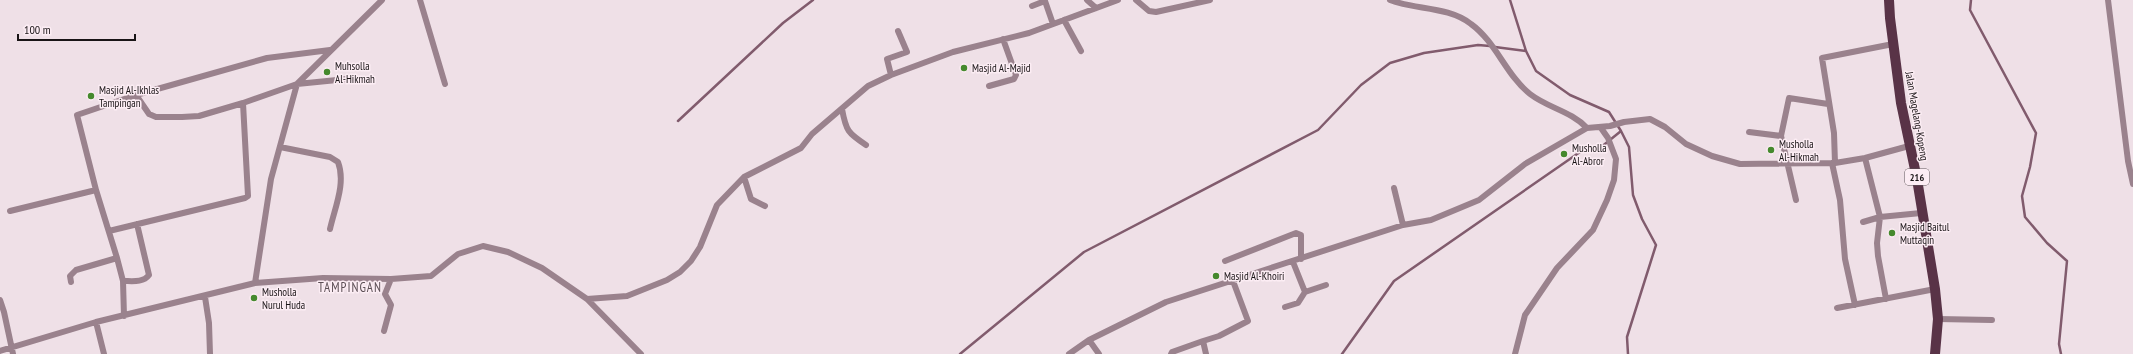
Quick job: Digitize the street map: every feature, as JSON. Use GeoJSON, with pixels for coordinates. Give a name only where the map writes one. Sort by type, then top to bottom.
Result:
{"type":"FeatureCollection","features":[{"type":"Feature","properties":{"kind":"main road","name":"Jalan Magelang-Kopeng"},"geometry":{"type":"LineString","coordinates":[[1890,0],[1893,44],[1909,146],[1917,180],[1921,213],[1935,288],[1938,320],[1935,354]]}},
{"type":"Feature","properties":{"kind":"street"},"geometry":{"type":"LineString","coordinates":[[256,283],[271,179],[297,84],[382,0]]}},
{"type":"Feature","properties":{"kind":"street"},"geometry":{"type":"LineString","coordinates":[[420,0],[445,84]]}},
{"type":"Feature","properties":{"kind":"street"},"geometry":{"type":"LineString","coordinates":[[1087,0],[1096,8]]}},
{"type":"Feature","properties":{"kind":"street"},"geometry":{"type":"LineString","coordinates":[[587,299],[627,296],[667,280],[680,272],[691,261],[700,246],[716,205],[744,177],[801,148],[812,134],[868,86],[891,75],[953,52],[1053,24],[1118,0]]}},
{"type":"Feature","properties":{"kind":"street"},"geometry":{"type":"LineString","coordinates":[[1136,0],[1149,11],[1179,7],[1210,0]]}},
{"type":"Feature","properties":{"kind":"street"},"geometry":{"type":"LineString","coordinates":[[1178,0],[1179,7]]}},
{"type":"Feature","properties":{"kind":"street"},"geometry":{"type":"LineString","coordinates":[[1390,0],[1450,14],[1471,23],[1488,40],[1517,82],[1530,94],[1543,103],[1578,118],[1587,128]]}},
{"type":"Feature","properties":{"kind":"street"},"geometry":{"type":"LineString","coordinates":[[2108,0],[2128,161],[2133,184]]}},
{"type":"Feature","properties":{"kind":"street"},"geometry":{"type":"LineString","coordinates":[[1032,6],[1045,1],[1053,24]]}},
{"type":"Feature","properties":{"kind":"street"},"geometry":{"type":"LineString","coordinates":[[1064,20],[1081,51]]}},
{"type":"Feature","properties":{"kind":"street"},"geometry":{"type":"LineString","coordinates":[[891,75],[887,59],[907,52],[898,31]]}},
{"type":"Feature","properties":{"kind":"street"},"geometry":{"type":"LineString","coordinates":[[990,86],[1014,79],[1016,75],[1003,39]]}},
{"type":"Feature","properties":{"kind":"street"},"geometry":{"type":"LineString","coordinates":[[1856,305],[1846,266],[1840,200],[1834,163],[1834,133],[1828,104],[1822,58],[1893,44]]}},
{"type":"Feature","properties":{"kind":"street"},"geometry":{"type":"LineString","coordinates":[[124,316],[123,281],[118,258],[96,190],[77,115],[136,95],[267,58],[330,50]]}},
{"type":"Feature","properties":{"kind":"street"},"geometry":{"type":"LineString","coordinates":[[136,95],[143,109],[149,114],[156,116],[199,116],[243,103],[297,84],[347,79]]}},
{"type":"Feature","properties":{"kind":"street"},"geometry":{"type":"LineString","coordinates":[[1796,200],[1781,136],[1789,98],[1828,104]]}},
{"type":"Feature","properties":{"kind":"street"},"geometry":{"type":"LineString","coordinates":[[109,231],[245,198],[248,196],[243,103]]}},
{"type":"Feature","properties":{"kind":"street"},"geometry":{"type":"LineString","coordinates":[[842,109],[845,128],[849,133],[866,145]]}},
{"type":"Feature","properties":{"kind":"street"},"geometry":{"type":"LineString","coordinates":[[1069,354],[1089,340],[1166,302],[1403,225],[1432,220],[1479,200],[1525,164],[1587,128],[1600,128],[1624,122],[1650,119],[1665,127],[1686,144],[1712,156],[1740,164],[1834,163],[1865,158],[1909,146]]}},
{"type":"Feature","properties":{"kind":"street"},"geometry":{"type":"LineString","coordinates":[[1515,354],[1525,315],[1557,268],[1593,230],[1601,216],[1614,180],[1616,167],[1612,147],[1608,138],[1600,128]]}},
{"type":"Feature","properties":{"kind":"street"},"geometry":{"type":"LineString","coordinates":[[1749,132],[1781,136]]}},
{"type":"Feature","properties":{"kind":"street"},"geometry":{"type":"LineString","coordinates":[[280,147],[330,157],[338,162],[342,182],[330,229]]}},
{"type":"Feature","properties":{"kind":"street"},"geometry":{"type":"LineString","coordinates":[[1865,158],[1880,217],[1877,242],[1886,299]]}},
{"type":"Feature","properties":{"kind":"street"},"geometry":{"type":"LineString","coordinates":[[744,177],[750,199],[765,206]]}},
{"type":"Feature","properties":{"kind":"street"},"geometry":{"type":"LineString","coordinates":[[1394,188],[1403,225]]}},
{"type":"Feature","properties":{"kind":"street"},"geometry":{"type":"LineString","coordinates":[[10,211],[96,190]]}},
{"type":"Feature","properties":{"kind":"street"},"geometry":{"type":"LineString","coordinates":[[1863,222],[1880,217],[1921,213]]}},
{"type":"Feature","properties":{"kind":"street"},"geometry":{"type":"LineString","coordinates":[[123,281],[140,281],[146,279],[149,275],[137,224]]}},
{"type":"Feature","properties":{"kind":"street"},"geometry":{"type":"LineString","coordinates":[[1226,261],[1296,233],[1301,235],[1301,259]]}},
{"type":"Feature","properties":{"kind":"street"},"geometry":{"type":"LineString","coordinates":[[0,351],[96,322],[205,297],[256,283],[323,278],[391,279],[431,276],[458,254],[483,246],[508,252],[542,268],[587,299],[641,354]]}},
{"type":"Feature","properties":{"kind":"street"},"geometry":{"type":"LineString","coordinates":[[71,282],[70,276],[76,270],[118,258]]}},
{"type":"Feature","properties":{"kind":"street"},"geometry":{"type":"LineString","coordinates":[[1293,262],[1305,292]]}},
{"type":"Feature","properties":{"kind":"street"},"geometry":{"type":"LineString","coordinates":[[384,331],[392,303],[386,299],[385,294],[391,279]]}},
{"type":"Feature","properties":{"kind":"street"},"geometry":{"type":"LineString","coordinates":[[1171,354],[1172,352],[1219,336],[1248,321],[1233,281]]}},
{"type":"Feature","properties":{"kind":"street"},"geometry":{"type":"LineString","coordinates":[[1285,306],[1298,303],[1305,292],[1326,285]]}},
{"type":"Feature","properties":{"kind":"street"},"geometry":{"type":"LineString","coordinates":[[1837,308],[1935,288]]}},
{"type":"Feature","properties":{"kind":"street"},"geometry":{"type":"LineString","coordinates":[[205,297],[209,323],[210,354]]}},
{"type":"Feature","properties":{"kind":"street"},"geometry":{"type":"LineString","coordinates":[[0,300],[13,354]]}},
{"type":"Feature","properties":{"kind":"street"},"geometry":{"type":"LineString","coordinates":[[1938,320],[1992,320]]}},
{"type":"Feature","properties":{"kind":"street"},"geometry":{"type":"LineString","coordinates":[[96,322],[104,354]]}},
{"type":"Feature","properties":{"kind":"street"},"geometry":{"type":"LineString","coordinates":[[1089,340],[1099,354]]}},
{"type":"Feature","properties":{"kind":"street"},"geometry":{"type":"LineString","coordinates":[[1203,341],[1206,354]]}},
{"type":"Feature","properties":{"kind":"waterway"},"geometry":{"type":"LineString","coordinates":[[678,121],[783,23],[813,0]]}},
{"type":"Feature","properties":{"kind":"waterway"},"geometry":{"type":"LineString","coordinates":[[1510,0],[1526,51],[1536,71],[1570,95],[1609,112],[1629,147],[1633,195],[1642,219],[1656,245],[1627,337],[1628,354]]}},
{"type":"Feature","properties":{"kind":"waterway"},"geometry":{"type":"LineString","coordinates":[[1971,0],[1970,10],[2036,133],[2030,167],[2022,196],[2025,217],[2047,243],[2067,261],[2059,344],[2061,354]]}},
{"type":"Feature","properties":{"kind":"waterway"},"geometry":{"type":"LineString","coordinates":[[960,354],[1084,252],[1318,130],[1361,85],[1390,63],[1424,53],[1478,45],[1490,46]]}},
{"type":"Feature","properties":{"kind":"waterway"},"geometry":{"type":"LineString","coordinates":[[1495,47],[1526,51]]}},
{"type":"Feature","properties":{"kind":"waterway"},"geometry":{"type":"LineString","coordinates":[[1342,354],[1394,281],[1580,152],[1600,148],[1621,131]]}},
{"type":"Feature","properties":{"kind":"place","name":"Masjid Al-Majid"},"geometry":{"type":"Point","coordinates":[964,68]}},
{"type":"Feature","properties":{"kind":"place","name":"Muhsolla Al-Hikmah"},"geometry":{"type":"Point","coordinates":[327,72]}},
{"type":"Feature","properties":{"kind":"place","name":"Masjid Al-Ikhlas Tampingan"},"geometry":{"type":"Point","coordinates":[91,96]}},
{"type":"Feature","properties":{"kind":"place","name":"Musholla Al-Hikmah"},"geometry":{"type":"Point","coordinates":[1771,150]}},
{"type":"Feature","properties":{"kind":"place","name":"Musholla Al-Abror"},"geometry":{"type":"Point","coordinates":[1564,154]}},
{"type":"Feature","properties":{"kind":"place","name":"Masjid Baitul Muttaqin"},"geometry":{"type":"Point","coordinates":[1892,233]}},
{"type":"Feature","properties":{"kind":"place","name":"Masjid Al-Khoiri"},"geometry":{"type":"Point","coordinates":[1216,276]}},
{"type":"Feature","properties":{"kind":"place","name":"Musholla Nurul Huda"},"geometry":{"type":"Point","coordinates":[254,298]}},
{"type":"Feature","properties":{"kind":"district","name":"TAMPINGAN"},"geometry":{"type":"Point","coordinates":[350,287]}}]}
